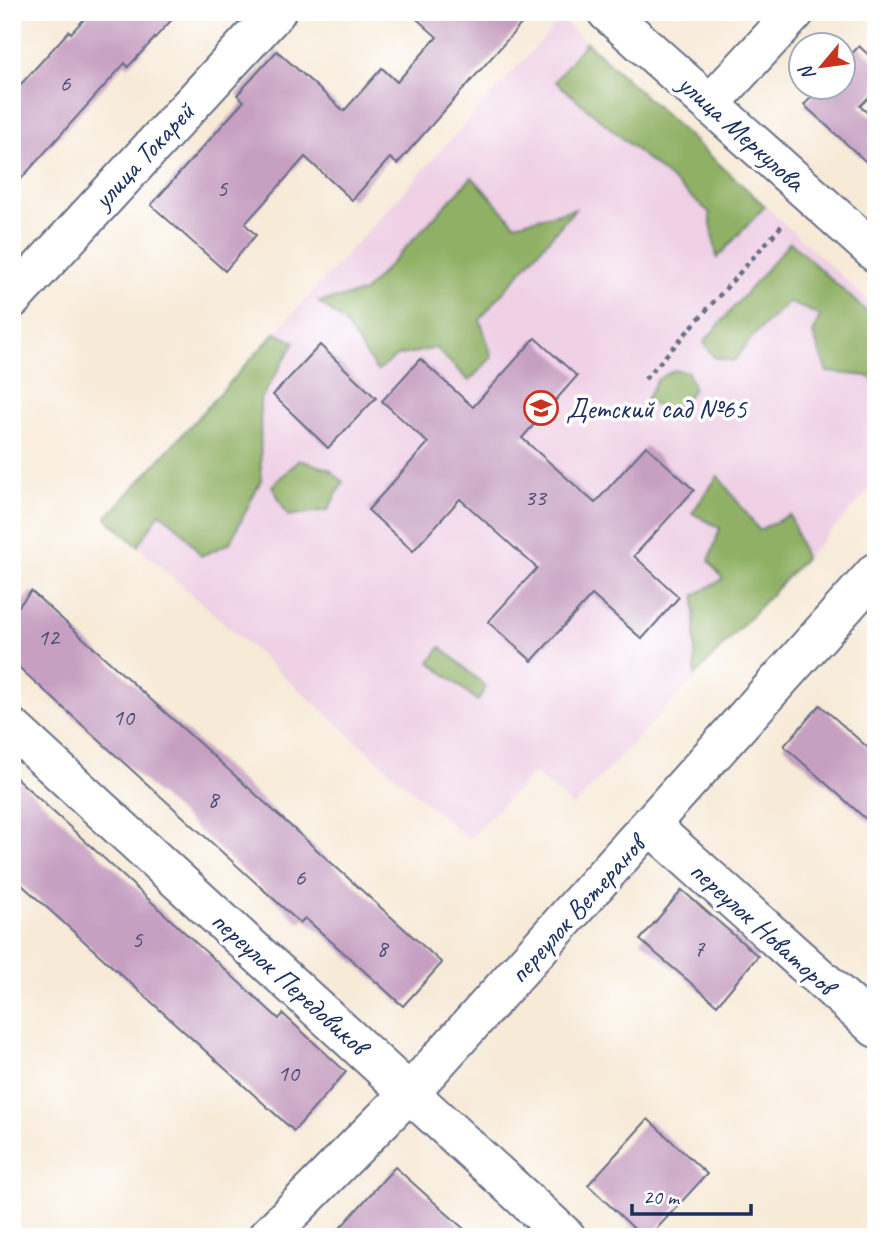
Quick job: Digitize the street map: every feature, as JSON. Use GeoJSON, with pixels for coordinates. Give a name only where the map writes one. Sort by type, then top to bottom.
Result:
{"type":"FeatureCollection","features":[{"type":"Feature","properties":{"kind":"street","name":"улица Токарей"},"geometry":{"type":"LineString","coordinates":[[12,299],[276,12]]}},
{"type":"Feature","properties":{"kind":"street","name":"улица Меркулова"},"geometry":{"type":"LineString","coordinates":[[607,12],[876,253]]}},
{"type":"Feature","properties":{"kind":"street"},"geometry":{"type":"LineString","coordinates":[[711,103],[795,12]]}},
{"type":"Feature","properties":{"kind":"street","name":"переулок Ветеранов"},"geometry":{"type":"LineString","coordinates":[[267,1237],[411,1091],[876,572]]}},
{"type":"Feature","properties":{"kind":"street","name":"переулок Передовиков"},"geometry":{"type":"LineString","coordinates":[[12,728],[411,1091],[566,1237]]}},
{"type":"Feature","properties":{"kind":"street","name":"переулок Новаторов"},"geometry":{"type":"LineString","coordinates":[[651,826],[876,1028]]}},
{"type":"Feature","properties":{"kind":"path"},"geometry":{"type":"LineString","coordinates":[[645,379],[811,193]]}},
{"type":"Feature","properties":{"kind":"shaded area","name":"Детский сад №65"},"geometry":{"type":"Polygon","coordinates":[[[561,19],[876,308],[876,483],[573,807],[533,773],[468,840],[106,518],[561,19]]]}},
{"type":"Feature","properties":{"kind":"green space"},"geometry":{"type":"Polygon","coordinates":[[[586,42],[765,206],[717,258],[709,212],[555,81],[586,42]]]}},
{"type":"Feature","properties":{"kind":"green space"},"geometry":{"type":"Polygon","coordinates":[[[472,177],[515,224],[575,209],[480,319],[492,357],[469,381],[436,348],[397,356],[377,371],[344,322],[319,302],[364,292],[472,177]]]}},
{"type":"Feature","properties":{"kind":"green space"},"geometry":{"type":"Polygon","coordinates":[[[790,242],[876,320],[876,383],[868,376],[827,372],[813,334],[820,315],[788,302],[753,336],[734,361],[714,357],[704,342],[790,242]]]}},
{"type":"Feature","properties":{"kind":"green space"},"geometry":{"type":"Polygon","coordinates":[[[275,333],[295,342],[260,400],[261,480],[230,543],[201,556],[182,531],[160,513],[138,546],[106,518],[275,333]]]}},
{"type":"Feature","properties":{"kind":"green space"},"geometry":{"type":"Polygon","coordinates":[[[674,370],[688,372],[694,389],[673,414],[646,400],[657,380],[674,370]]]}},
{"type":"Feature","properties":{"kind":"green space"},"geometry":{"type":"Polygon","coordinates":[[[299,460],[329,469],[343,482],[328,510],[288,516],[272,486],[299,460]]]}},
{"type":"Feature","properties":{"kind":"green space"},"geometry":{"type":"Polygon","coordinates":[[[718,476],[759,530],[790,515],[805,558],[695,676],[695,595],[723,579],[709,561],[720,528],[692,513],[718,476]]]}},
{"type":"Feature","properties":{"kind":"green space"},"geometry":{"type":"Polygon","coordinates":[[[441,647],[486,687],[478,701],[430,662],[441,647]]]}},
{"type":"Feature","properties":{"kind":"building"},"geometry":{"type":"Polygon","coordinates":[[[91,12],[179,12],[128,67],[125,63],[12,189],[12,94],[69,31],[71,33],[91,12]]]}},
{"type":"Feature","properties":{"kind":"building"},"geometry":{"type":"Polygon","coordinates":[[[409,12],[532,12],[397,164],[390,158],[352,200],[305,157],[245,224],[256,235],[225,271],[151,205],[244,101],[237,95],[277,51],[344,111],[382,68],[397,82],[437,37],[409,12]]]}},
{"type":"Feature","properties":{"kind":"building"},"geometry":{"type":"Polygon","coordinates":[[[859,46],[876,62],[876,90],[860,106],[876,121],[876,171],[804,105],[807,102],[856,102],[856,49],[859,46]]]}},
{"type":"Feature","properties":{"kind":"building"},"geometry":{"type":"Polygon","coordinates":[[[535,338],[577,376],[522,438],[595,503],[646,446],[694,490],[634,556],[679,597],[642,639],[592,595],[532,661],[488,622],[537,568],[460,499],[413,551],[368,510],[428,443],[382,401],[420,359],[473,407],[535,338]]]}},
{"type":"Feature","properties":{"kind":"building"},"geometry":{"type":"Polygon","coordinates":[[[320,345],[376,398],[328,448],[273,395],[320,345]]]}},
{"type":"Feature","properties":{"kind":"building"},"geometry":{"type":"Polygon","coordinates":[[[31,591],[442,963],[403,1006],[305,918],[300,923],[12,661],[12,614],[31,591]]]}},
{"type":"Feature","properties":{"kind":"building"},"geometry":{"type":"Polygon","coordinates":[[[820,705],[876,755],[876,828],[784,746],[820,705]]]}},
{"type":"Feature","properties":{"kind":"building"},"geometry":{"type":"Polygon","coordinates":[[[12,774],[279,1019],[283,1014],[346,1072],[294,1131],[12,876],[12,774]]]}},
{"type":"Feature","properties":{"kind":"building"},"geometry":{"type":"Polygon","coordinates":[[[682,890],[758,956],[717,1005],[640,940],[682,890]]]}},
{"type":"Feature","properties":{"kind":"building"},"geometry":{"type":"Polygon","coordinates":[[[648,1119],[707,1174],[649,1237],[643,1237],[588,1185],[648,1119]]]}},
{"type":"Feature","properties":{"kind":"building"},"geometry":{"type":"Polygon","coordinates":[[[395,1167],[473,1237],[332,1237],[395,1167]]]}},
{"type":"Feature","properties":{"kind":"place","name":"Детский сад №65"},"geometry":{"type":"Point","coordinates":[541,408]}}]}
